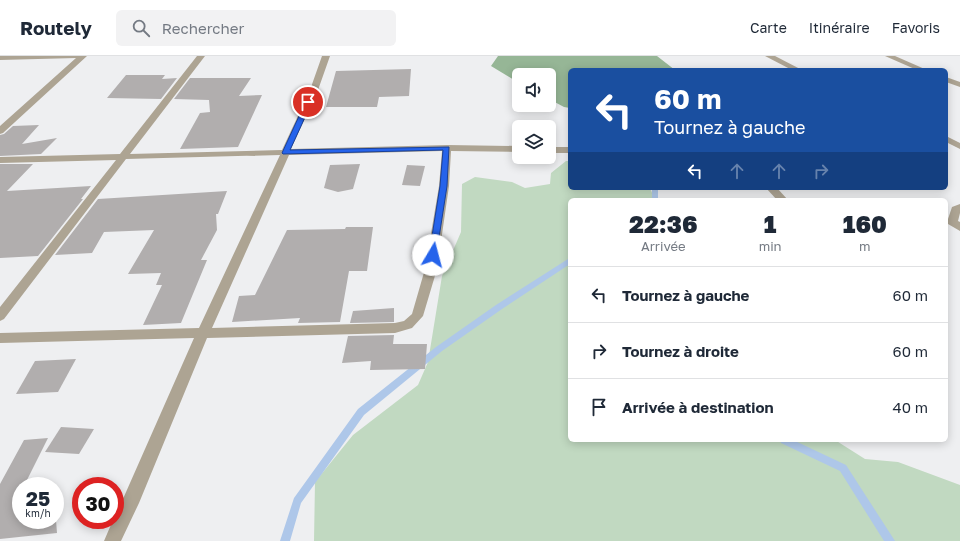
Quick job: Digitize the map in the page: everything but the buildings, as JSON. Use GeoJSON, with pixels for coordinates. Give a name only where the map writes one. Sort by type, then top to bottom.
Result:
{"type":"FeatureCollection","features":[{"type":"Feature","properties":{"kind":"street"},"geometry":{"type":"LineString","coordinates":[[0,58],[79,56]]}},
{"type":"Feature","properties":{"kind":"street"},"geometry":{"type":"LineString","coordinates":[[0,131],[82,56]]}},
{"type":"Feature","properties":{"kind":"street"},"geometry":{"type":"LineString","coordinates":[[0,316],[201,56]]}},
{"type":"Feature","properties":{"kind":"street"},"geometry":{"type":"LineString","coordinates":[[112,541],[133,497],[203,334],[314,90],[326,56]]}},
{"type":"Feature","properties":{"kind":"street"},"geometry":{"type":"LineString","coordinates":[[769,56],[794,68]]}},
{"type":"Feature","properties":{"kind":"street"},"geometry":{"type":"LineString","coordinates":[[889,56],[918,68]]}},
{"type":"Feature","properties":{"kind":"street"},"geometry":{"type":"LineString","coordinates":[[948,80],[960,85]]}},
{"type":"Feature","properties":{"kind":"street"},"geometry":{"type":"LineString","coordinates":[[948,140],[960,146]]}},
{"type":"Feature","properties":{"kind":"street"},"geometry":{"type":"LineString","coordinates":[[0,160],[447,148],[512,149]]}},
{"type":"Feature","properties":{"kind":"street"},"geometry":{"type":"LineString","coordinates":[[0,338],[395,328],[408,324],[417,316],[431,269],[444,186],[447,148]]}},
{"type":"Feature","properties":{"kind":"street"},"geometry":{"type":"LineString","coordinates":[[556,150],[568,150]]}},
{"type":"Feature","properties":{"kind":"street"},"geometry":{"type":"LineString","coordinates":[[773,190],[781,198]]}},
{"type":"Feature","properties":{"kind":"street"},"geometry":{"type":"LineString","coordinates":[[960,208],[956,209],[952,222],[960,227]]}},
{"type":"Feature","properties":{"kind":"green space"},"geometry":{"type":"Polygon","coordinates":[[[498,56],[657,56],[672,68],[568,68],[568,108],[556,103],[556,68],[512,68],[512,79],[491,66],[498,56]]]}},
{"type":"Feature","properties":{"kind":"green space"},"geometry":{"type":"Polygon","coordinates":[[[568,161],[568,190],[651,190],[654,198],[568,198],[568,442],[838,442],[865,459],[898,462],[960,485],[960,541],[314,541],[315,482],[353,435],[418,385],[428,362],[442,276],[461,232],[462,184],[475,177],[512,182],[525,188],[550,184],[551,173],[568,161]]]}},
{"type":"Feature","properties":{"kind":"waterway"},"geometry":{"type":"LineString","coordinates":[[655,190],[655,198]]}},
{"type":"Feature","properties":{"kind":"waterway"},"geometry":{"type":"LineString","coordinates":[[285,541],[297,501],[361,412],[439,349],[499,307],[568,262]]}},
{"type":"Feature","properties":{"kind":"waterway"},"geometry":{"type":"LineString","coordinates":[[788,442],[843,468],[890,541]]}},
{"type":"Feature","properties":{"kind":"route"},"geometry":{"type":"LineString","coordinates":[[308,102],[285,153],[447,148],[444,186],[433,255]]}}]}
